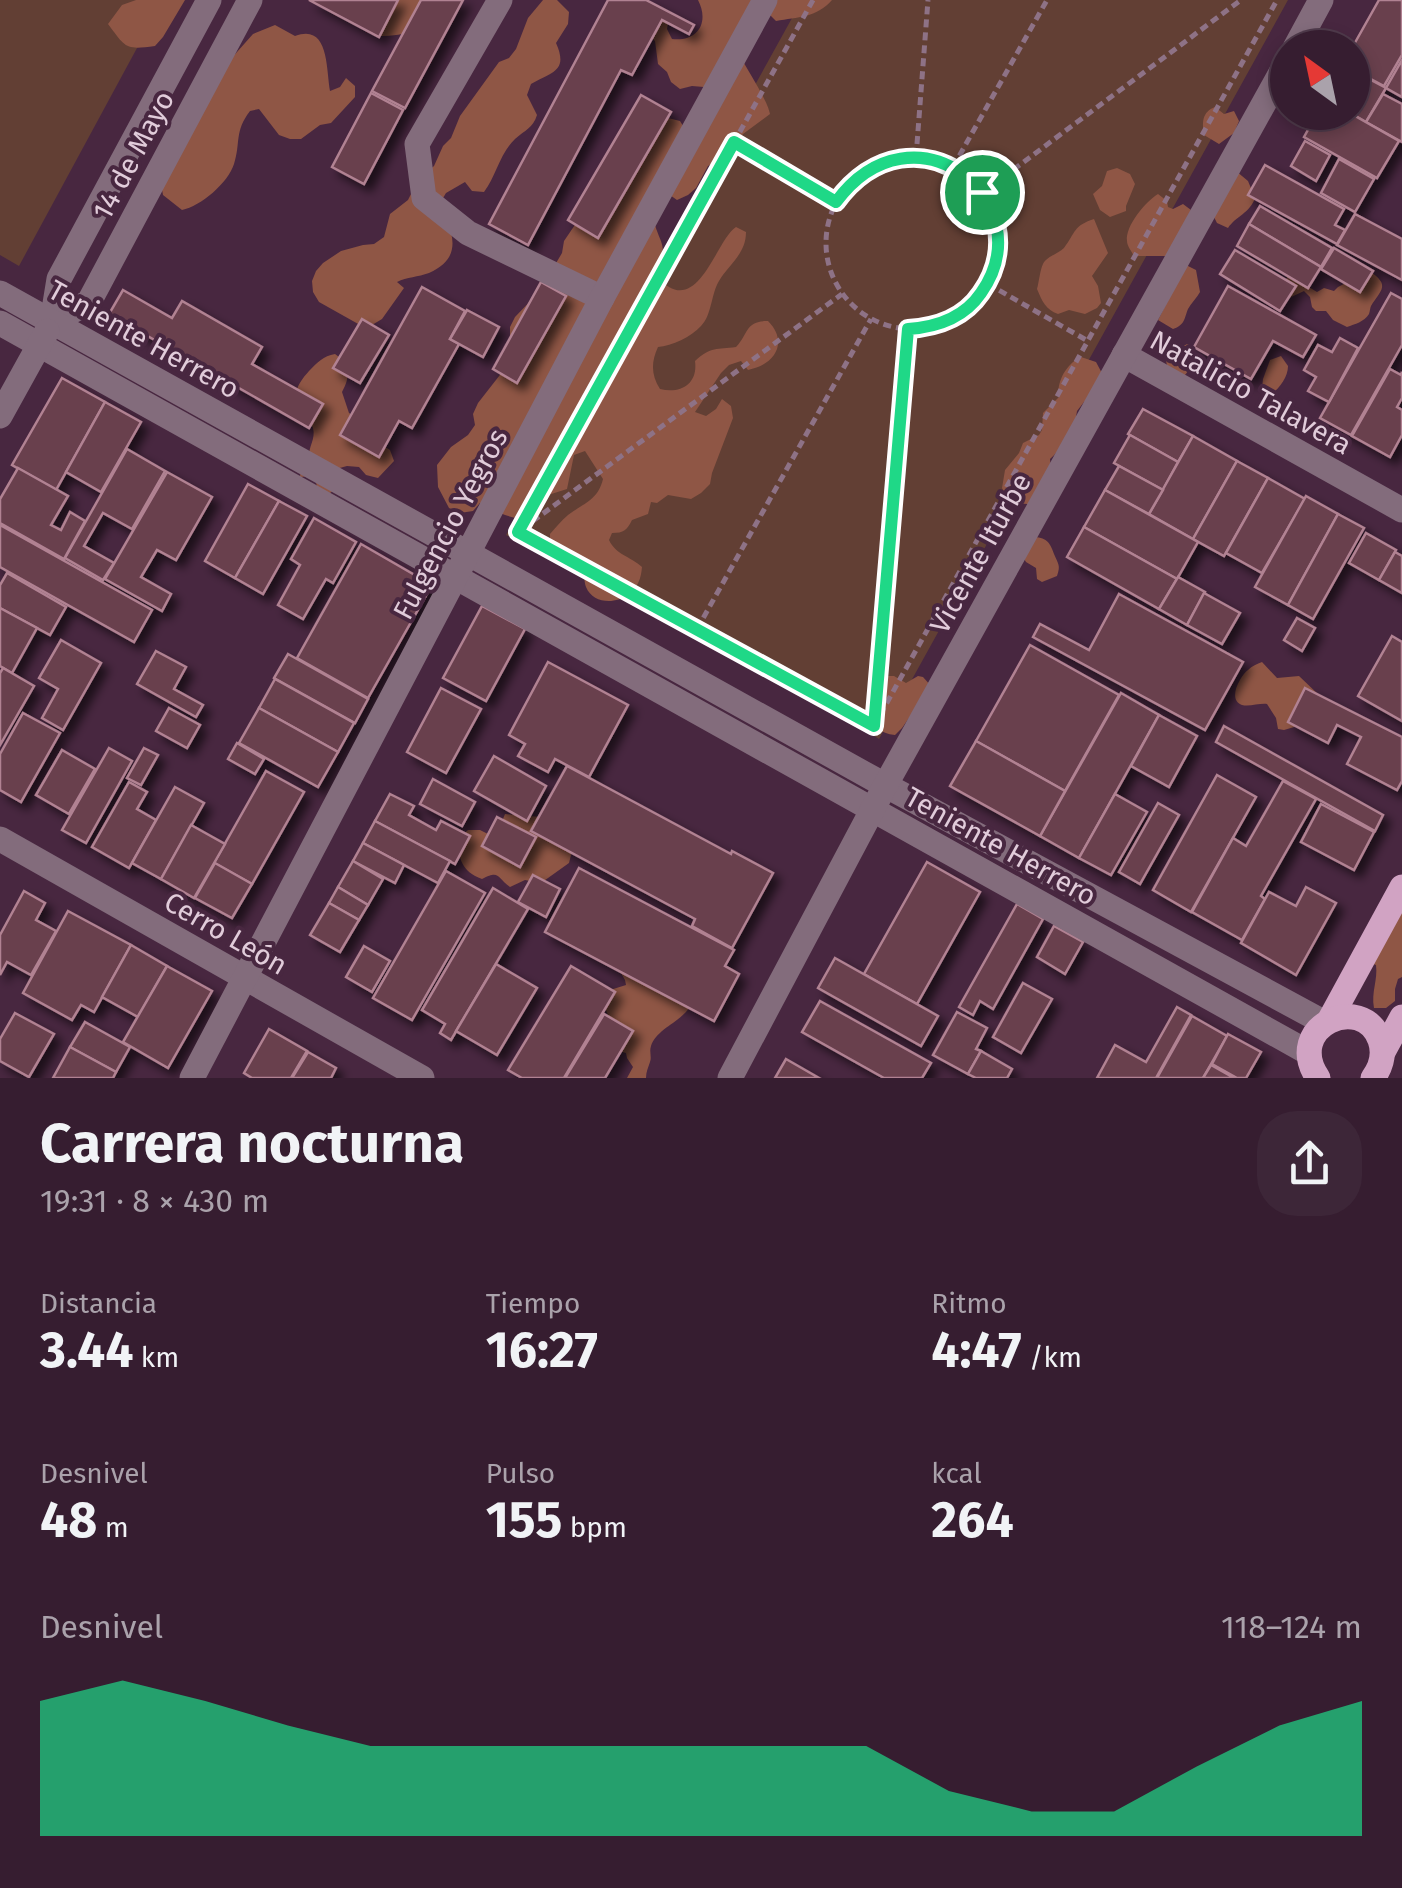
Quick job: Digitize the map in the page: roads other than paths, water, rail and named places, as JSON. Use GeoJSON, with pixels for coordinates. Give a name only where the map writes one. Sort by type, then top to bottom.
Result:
{"type":"FeatureCollection","features":[{"type":"Feature","properties":{"kind":"main road"},"geometry":{"type":"LineString","coordinates":[[1308,1067],[1313,1036],[1327,1022],[1402,887]]}},
{"type":"Feature","properties":{"kind":"main road"},"geometry":{"type":"LineString","coordinates":[[1385,1062],[1402,1016]]}},
{"type":"Feature","properties":{"kind":"main road"},"geometry":{"type":"LineString","coordinates":[[1327,1022],[1346,1017],[1364,1022],[1378,1034],[1385,1062]]}},
{"type":"Feature","properties":{"kind":"street","name":"14 de Mayo"},"geometry":{"type":"LineString","coordinates":[[0,416],[46,333],[59,279],[209,0]]}},
{"type":"Feature","properties":{"kind":"street","name":"14 de Mayo"},"geometry":{"type":"LineString","coordinates":[[46,333],[89,302],[250,0]]}},
{"type":"Feature","properties":{"kind":"street"},"geometry":{"type":"LineString","coordinates":[[500,0],[417,144],[424,198],[468,233],[602,298]]}},
{"type":"Feature","properties":{"kind":"street","name":"Fulgencio Yegros"},"geometry":{"type":"LineString","coordinates":[[192,1078],[602,298],[765,0]]}},
{"type":"Feature","properties":{"kind":"street"},"geometry":{"type":"LineString","coordinates":[[1304,30],[1321,0]]}},
{"type":"Feature","properties":{"kind":"street","name":"Vicente Iturbe"},"geometry":{"type":"LineString","coordinates":[[730,1078],[879,797],[1270,92]]}},
{"type":"Feature","properties":{"kind":"street","name":"Teniente Herrero"},"geometry":{"type":"LineString","coordinates":[[0,293],[46,333],[248,461],[663,692],[1090,896],[1327,1022]]}},
{"type":"Feature","properties":{"kind":"street","name":"Teniente Herrero"},"geometry":{"type":"LineString","coordinates":[[0,323],[46,333],[260,437],[676,669],[1308,1067]]}},
{"type":"Feature","properties":{"kind":"street","name":"Natalicio Talavera"},"geometry":{"type":"LineString","coordinates":[[1124,355],[1402,510]]}},
{"type":"Feature","properties":{"kind":"street"},"geometry":{"type":"LineString","coordinates":[[248,461],[260,437]]}},
{"type":"Feature","properties":{"kind":"street"},"geometry":{"type":"LineString","coordinates":[[663,692],[676,669]]}},
{"type":"Feature","properties":{"kind":"street","name":"Cerro León"},"geometry":{"type":"LineString","coordinates":[[0,839],[422,1078]]}},
{"type":"Feature","properties":{"kind":"street"},"geometry":{"type":"LineString","coordinates":[[1076,922],[1090,896]]}}]}
